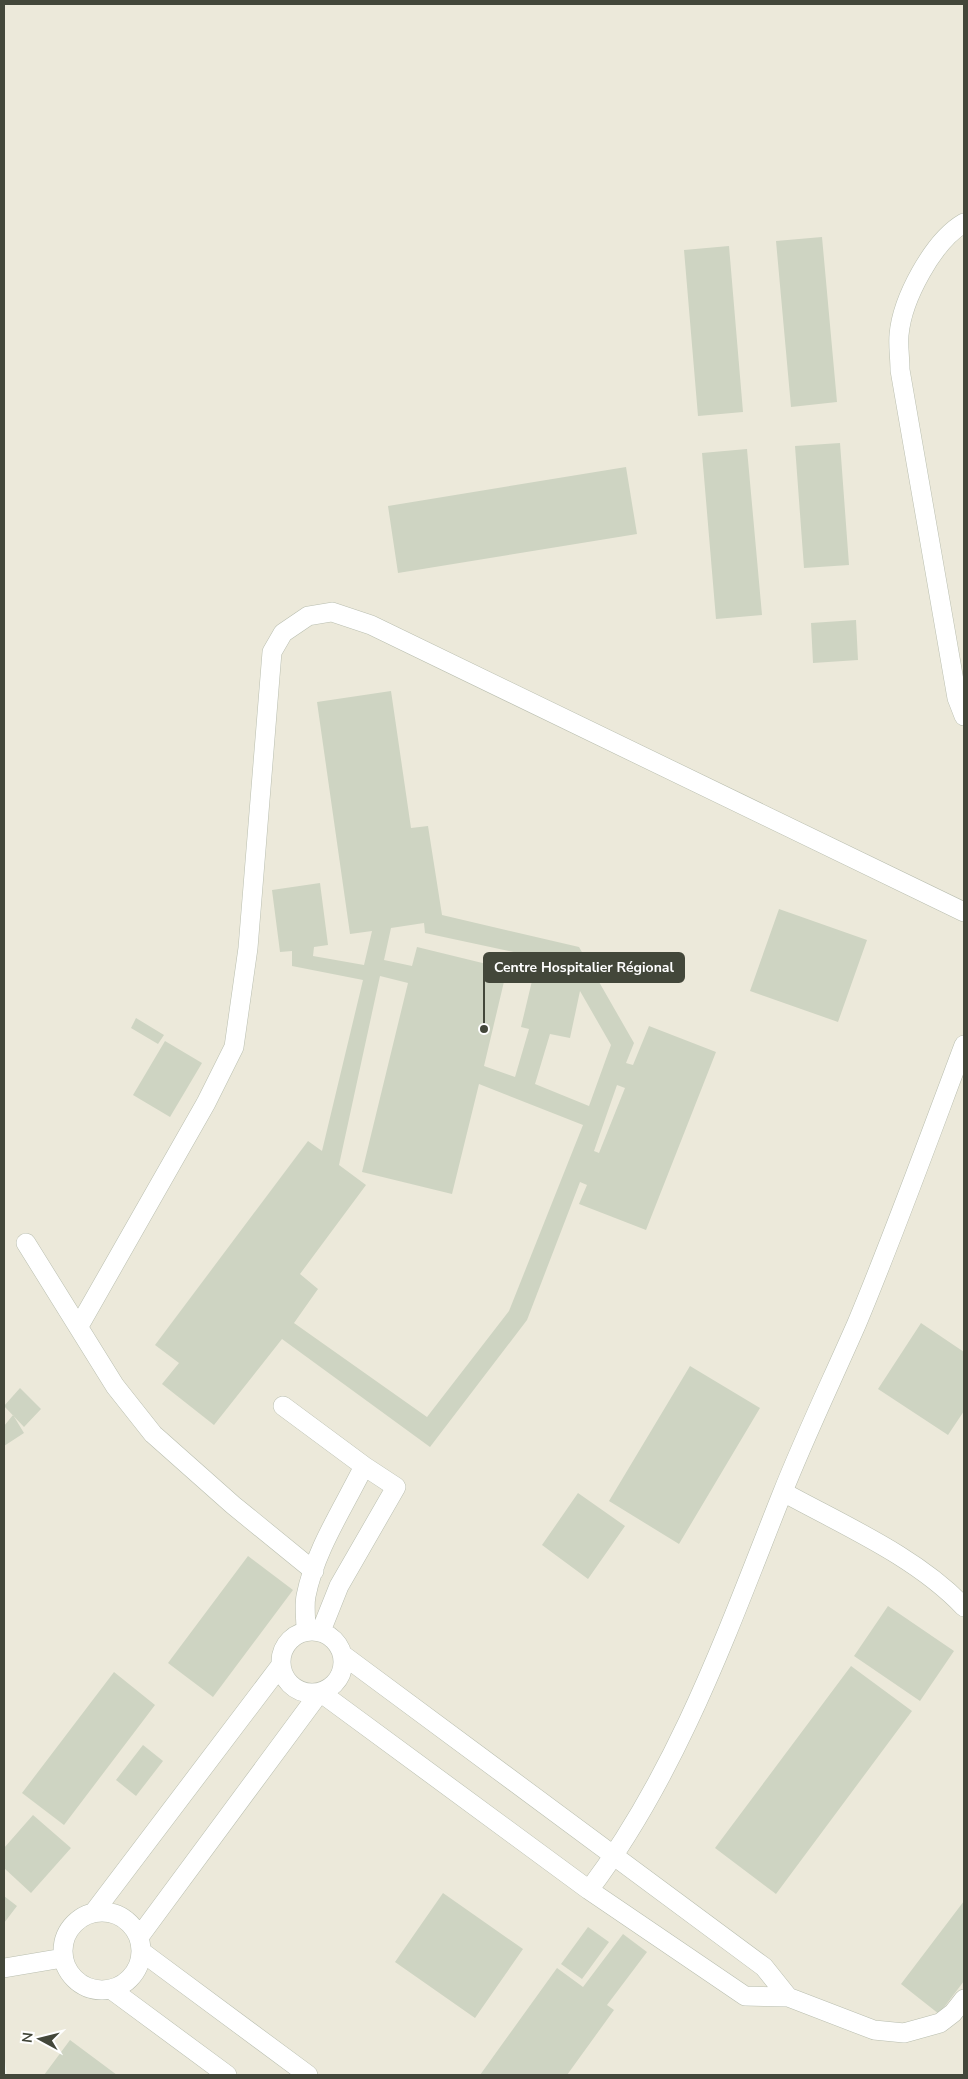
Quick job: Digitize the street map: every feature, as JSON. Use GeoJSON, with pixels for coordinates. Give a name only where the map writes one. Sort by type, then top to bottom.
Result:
{"type":"FeatureCollection","features":[{"type":"Feature","properties":{"kind":"lane"},"geometry":{"type":"LineString","coordinates":[[964,223],[929,256],[904,309],[899,334],[902,380],[957,698],[964,716]]}},
{"type":"Feature","properties":{"kind":"lane"},"geometry":{"type":"LineString","coordinates":[[79,1326],[206,1103],[234,1047],[248,948],[272,652],[283,633],[308,616],[332,612],[371,626],[964,912]]}},
{"type":"Feature","properties":{"kind":"lane"},"geometry":{"type":"LineString","coordinates":[[589,1890],[615,1856],[656,1786],[701,1696],[783,1492],[857,1321],[964,1045]]}},
{"type":"Feature","properties":{"kind":"lane"},"geometry":{"type":"LineString","coordinates":[[26,1243],[115,1386],[153,1434],[233,1505],[314,1572]]}},
{"type":"Feature","properties":{"kind":"lane"},"geometry":{"type":"LineString","coordinates":[[282,1406],[396,1487],[314,1631]]}},
{"type":"Feature","properties":{"kind":"lane"},"geometry":{"type":"LineString","coordinates":[[314,1631],[306,1597],[321,1551],[364,1466]]}},
{"type":"Feature","properties":{"kind":"lane"},"geometry":{"type":"LineString","coordinates":[[783,1492],[909,1561],[948,1590],[964,1606]]}},
{"type":"Feature","properties":{"kind":"lane"},"geometry":{"type":"LineString","coordinates":[[94,1912],[281,1665],[283,1650],[292,1637],[314,1631],[335,1640],[342,1655],[343,1670],[334,1685],[320,1692],[302,1692],[288,1682],[281,1665]]}},
{"type":"Feature","properties":{"kind":"lane"},"geometry":{"type":"LineString","coordinates":[[342,1655],[764,1967],[788,1997]]}},
{"type":"Feature","properties":{"kind":"lane"},"geometry":{"type":"LineString","coordinates":[[320,1692],[589,1890],[745,1996],[788,1997],[874,2030],[904,2033],[940,2023],[953,2013],[964,1999]]}},
{"type":"Feature","properties":{"kind":"lane"},"geometry":{"type":"LineString","coordinates":[[112,1990],[133,1976],[140,1945],[320,1692]]}},
{"type":"Feature","properties":{"kind":"lane"},"geometry":{"type":"LineString","coordinates":[[227,2075],[112,1990],[90,1989],[71,1977],[63,1958],[65,1937],[76,1920],[94,1912],[113,1913],[128,1922],[140,1945],[300,2073]]}},
{"type":"Feature","properties":{"kind":"lane"},"geometry":{"type":"LineString","coordinates":[[4,1968],[63,1958]]}},
{"type":"Feature","properties":{"kind":"shaded area"},"geometry":{"type":"Polygon","coordinates":[[[4,4],[964,4],[964,2075],[7,2075],[4,2054],[4,4]]]}},
{"type":"Feature","properties":{"kind":"building"},"geometry":{"type":"Polygon","coordinates":[[[822,237],[837,402],[791,407],[776,241],[822,237]]]}},
{"type":"Feature","properties":{"kind":"building"},"geometry":{"type":"Polygon","coordinates":[[[729,246],[743,412],[698,416],[684,250],[729,246]]]}},
{"type":"Feature","properties":{"kind":"building"},"geometry":{"type":"Polygon","coordinates":[[[840,443],[849,565],[804,568],[795,446],[840,443]]]}},
{"type":"Feature","properties":{"kind":"building"},"geometry":{"type":"Polygon","coordinates":[[[747,449],[762,615],[716,619],[702,453],[747,449]]]}},
{"type":"Feature","properties":{"kind":"building"},"geometry":{"type":"Polygon","coordinates":[[[626,467],[637,534],[398,573],[388,506],[626,467]]]}},
{"type":"Feature","properties":{"kind":"building"},"geometry":{"type":"Polygon","coordinates":[[[856,620],[858,660],[813,663],[811,623],[856,620]]]}},
{"type":"Feature","properties":{"kind":"building"},"geometry":{"type":"Polygon","coordinates":[[[391,691],[411,828],[428,826],[442,915],[579,947],[634,1043],[626,1063],[633,1065],[649,1026],[716,1052],[646,1230],[579,1204],[587,1185],[580,1182],[527,1320],[430,1447],[282,1339],[214,1425],[162,1384],[179,1363],[155,1345],[308,1141],[322,1151],[363,980],[292,966],[292,951],[280,952],[272,890],[320,883],[328,945],[314,947],[313,956],[364,965],[372,931],[350,934],[317,702],[391,691]],[[424,923],[391,928],[384,960],[412,966],[417,947],[507,969],[484,1066],[515,1077],[529,1029],[521,1027],[536,964],[567,971],[560,962],[425,933],[424,923]],[[380,976],[339,1165],[366,1185],[300,1274],[318,1289],[294,1323],[427,1417],[509,1311],[583,1125],[479,1084],[452,1194],[362,1172],[408,983],[380,976]],[[580,991],[570,1038],[550,1034],[535,1084],[589,1106],[611,1045],[580,991]],[[617,1085],[594,1151],[599,1153],[625,1088],[617,1085]]]}},
{"type":"Feature","properties":{"kind":"building"},"geometry":{"type":"Polygon","coordinates":[[[779,909],[867,940],[838,1022],[750,991],[779,909]]]}},
{"type":"Feature","properties":{"kind":"building"},"geometry":{"type":"Polygon","coordinates":[[[136,1018],[164,1035],[158,1044],[131,1028],[136,1018]]]}},
{"type":"Feature","properties":{"kind":"building"},"geometry":{"type":"Polygon","coordinates":[[[165,1041],[202,1063],[170,1117],[133,1095],[165,1041]]]}},
{"type":"Feature","properties":{"kind":"building"},"geometry":{"type":"Polygon","coordinates":[[[921,1323],[964,1352],[964,1411],[948,1435],[878,1389],[921,1323]]]}},
{"type":"Feature","properties":{"kind":"building"},"geometry":{"type":"Polygon","coordinates":[[[690,1366],[760,1408],[679,1544],[609,1501],[690,1366]]]}},
{"type":"Feature","properties":{"kind":"building"},"geometry":{"type":"Polygon","coordinates":[[[20,1388],[41,1409],[24,1427],[4,1406],[20,1388]]]}},
{"type":"Feature","properties":{"kind":"building"},"geometry":{"type":"Polygon","coordinates":[[[13,1415],[24,1433],[4,1446],[4,1426],[13,1415]]]}},
{"type":"Feature","properties":{"kind":"building"},"geometry":{"type":"Polygon","coordinates":[[[578,1493],[625,1526],[588,1579],[542,1545],[578,1493]]]}},
{"type":"Feature","properties":{"kind":"building"},"geometry":{"type":"Polygon","coordinates":[[[248,1556],[293,1590],[213,1697],[168,1663],[248,1556]]]}},
{"type":"Feature","properties":{"kind":"building"},"geometry":{"type":"Polygon","coordinates":[[[888,1606],[954,1651],[920,1701],[854,1656],[888,1606]]]}},
{"type":"Feature","properties":{"kind":"building"},"geometry":{"type":"Polygon","coordinates":[[[851,1666],[912,1711],[776,1894],[715,1848],[851,1666]]]}},
{"type":"Feature","properties":{"kind":"building"},"geometry":{"type":"Polygon","coordinates":[[[114,1672],[155,1705],[64,1825],[22,1793],[114,1672]]]}},
{"type":"Feature","properties":{"kind":"building"},"geometry":{"type":"Polygon","coordinates":[[[143,1745],[163,1761],[136,1796],[116,1780],[143,1745]]]}},
{"type":"Feature","properties":{"kind":"building"},"geometry":{"type":"Polygon","coordinates":[[[33,1815],[71,1848],[31,1893],[4,1868],[4,1848],[33,1815]]]}},
{"type":"Feature","properties":{"kind":"building"},"geometry":{"type":"Polygon","coordinates":[[[443,1893],[523,1949],[475,2018],[395,1962],[443,1893]]]}},
{"type":"Feature","properties":{"kind":"building"},"geometry":{"type":"Polygon","coordinates":[[[4,1896],[17,1906],[4,1923],[4,1896]]]}},
{"type":"Feature","properties":{"kind":"building"},"geometry":{"type":"Polygon","coordinates":[[[964,1901],[964,1981],[939,2014],[901,1984],[964,1901]]]}},
{"type":"Feature","properties":{"kind":"building"},"geometry":{"type":"Polygon","coordinates":[[[588,1927],[609,1942],[582,1979],[561,1964],[588,1927]]]}},
{"type":"Feature","properties":{"kind":"building"},"geometry":{"type":"Polygon","coordinates":[[[623,1934],[647,1952],[607,2005],[614,2010],[567,2075],[480,2075],[557,1968],[583,1987],[623,1934]]]}},
{"type":"Feature","properties":{"kind":"building"},"geometry":{"type":"Polygon","coordinates":[[[70,2040],[117,2075],[44,2075],[70,2040]]]}},
{"type":"Feature","properties":{"kind":"place","name":"Centre Hospitalier Régional"},"geometry":{"type":"Point","coordinates":[484,1029]}}]}
